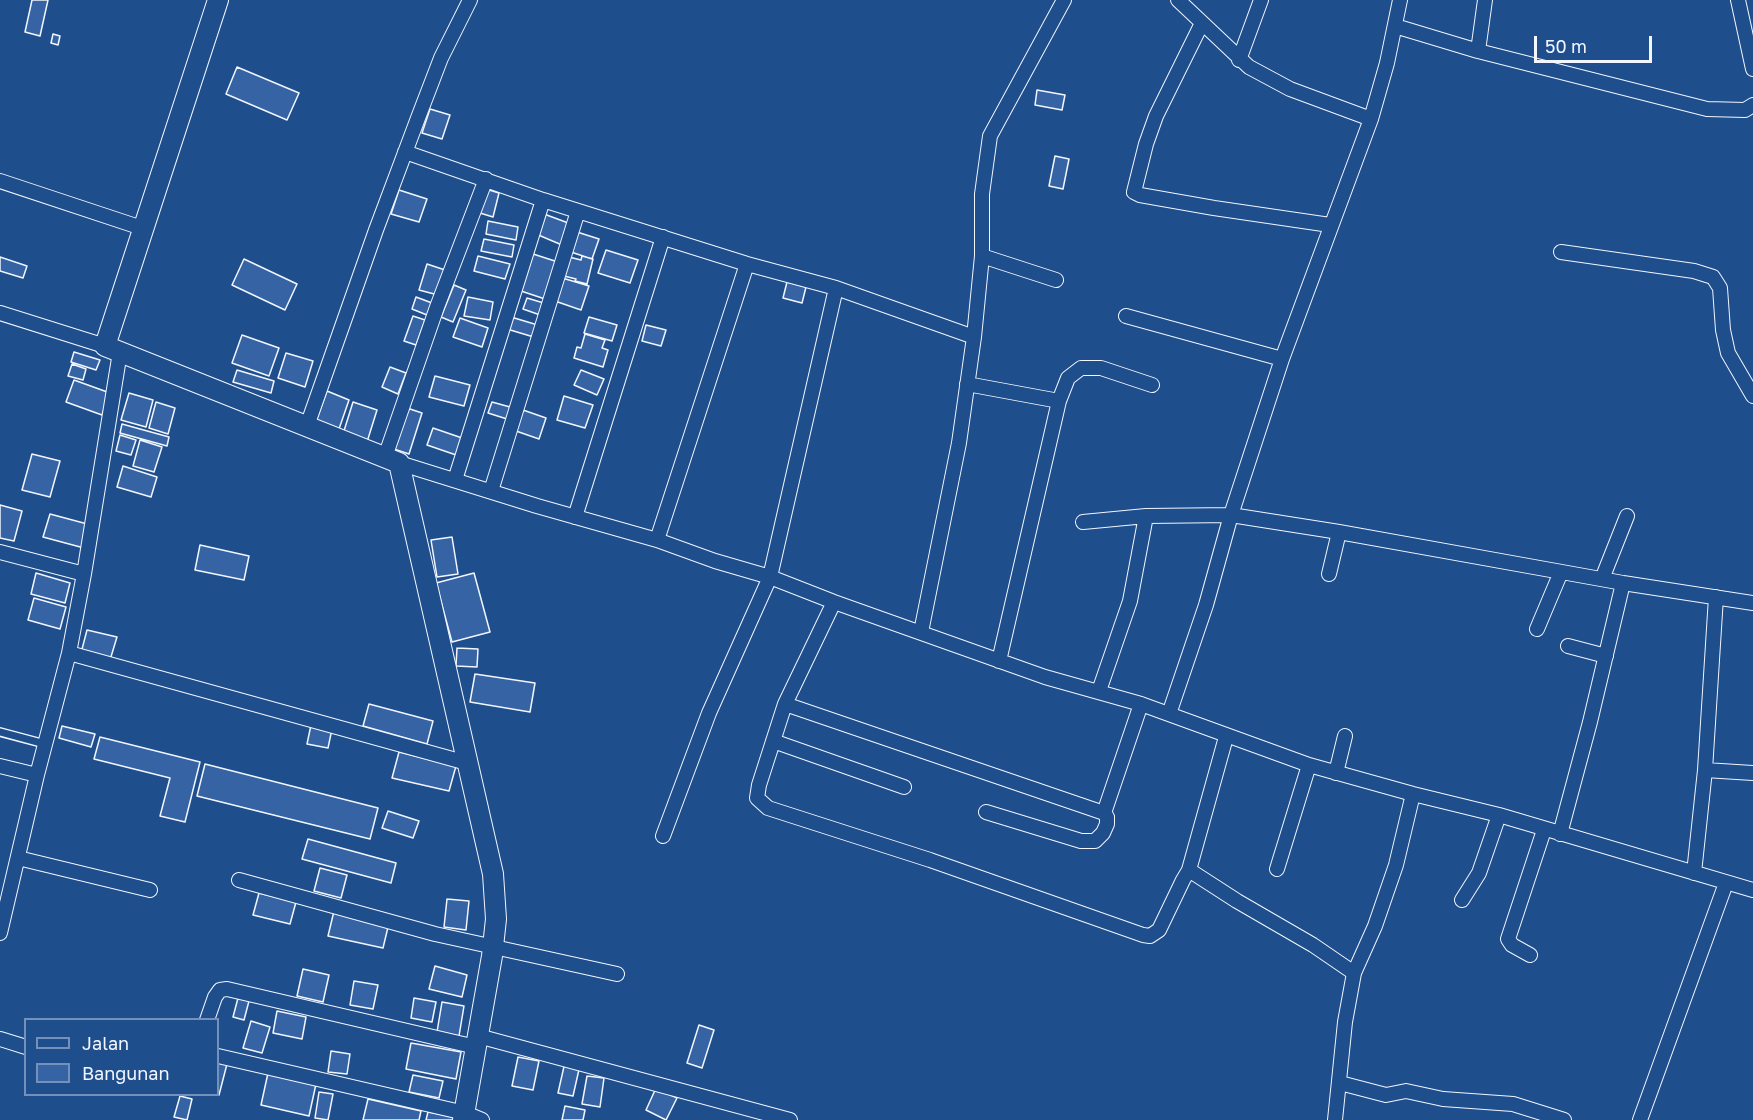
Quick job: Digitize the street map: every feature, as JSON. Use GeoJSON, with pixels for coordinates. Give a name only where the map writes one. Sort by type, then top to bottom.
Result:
{"type":"FeatureCollection","features":[{"type":"Feature","properties":{"kind":"street"},"geometry":{"type":"LineString","coordinates":[[0,933],[37,775],[69,653],[84,574],[112,349],[142,228],[218,0]]}},
{"type":"Feature","properties":{"kind":"street"},"geometry":{"type":"LineString","coordinates":[[307,426],[405,152],[441,58],[470,0]]}},
{"type":"Feature","properties":{"kind":"street"},"geometry":{"type":"LineString","coordinates":[[1178,0],[1239,60],[1267,78],[1290,89],[1371,118]]}},
{"type":"Feature","properties":{"kind":"street"},"geometry":{"type":"LineString","coordinates":[[1239,60],[1261,0]]}},
{"type":"Feature","properties":{"kind":"street"},"geometry":{"type":"LineString","coordinates":[[1169,714],[1206,605],[1231,515],[1282,359],[1371,118],[1387,63],[1400,0]]}},
{"type":"Feature","properties":{"kind":"street"},"geometry":{"type":"LineString","coordinates":[[1478,51],[1485,0]]}},
{"type":"Feature","properties":{"kind":"street"},"geometry":{"type":"LineString","coordinates":[[1738,0],[1753,69]]}},
{"type":"Feature","properties":{"kind":"street"},"geometry":{"type":"LineString","coordinates":[[921,632],[959,443],[974,337],[982,255],[982,194],[990,136],[1059,4]]}},
{"type":"Feature","properties":{"kind":"street"},"geometry":{"type":"LineString","coordinates":[[1202,23],[1156,116],[1146,144],[1134,192],[1140,195],[1330,225]]}},
{"type":"Feature","properties":{"kind":"street"},"geometry":{"type":"LineString","coordinates":[[1395,26],[1478,51],[1707,109],[1745,110],[1753,105]]}},
{"type":"Feature","properties":{"kind":"street"},"geometry":{"type":"LineString","coordinates":[[405,152],[543,200],[747,264],[836,288],[974,337]]}},
{"type":"Feature","properties":{"kind":"street"},"geometry":{"type":"LineString","coordinates":[[219,1056],[470,1118],[477,1041],[493,947],[495,919],[493,874],[392,460],[437,307],[486,179]]}},
{"type":"Feature","properties":{"kind":"street"},"geometry":{"type":"LineString","coordinates":[[0,181],[142,228]]}},
{"type":"Feature","properties":{"kind":"street"},"geometry":{"type":"LineString","coordinates":[[455,480],[543,200]]}},
{"type":"Feature","properties":{"kind":"street"},"geometry":{"type":"LineString","coordinates":[[490,491],[578,211]]}},
{"type":"Feature","properties":{"kind":"street"},"geometry":{"type":"LineString","coordinates":[[575,517],[663,237]]}},
{"type":"Feature","properties":{"kind":"street"},"geometry":{"type":"LineString","coordinates":[[1561,252],[1694,272],[1714,278],[1720,288],[1722,298],[1728,353],[1753,396]]}},
{"type":"Feature","properties":{"kind":"street"},"geometry":{"type":"LineString","coordinates":[[982,255],[1056,280]]}},
{"type":"Feature","properties":{"kind":"street"},"geometry":{"type":"LineString","coordinates":[[657,540],[747,264]]}},
{"type":"Feature","properties":{"kind":"street"},"geometry":{"type":"LineString","coordinates":[[663,837],[709,713],[770,577],[836,288]]}},
{"type":"Feature","properties":{"kind":"street"},"geometry":{"type":"LineString","coordinates":[[0,313],[112,349],[392,460],[657,540],[715,561],[770,577],[999,661],[1169,714],[1226,737],[1309,765],[1413,795],[1499,815],[1753,890]]}},
{"type":"Feature","properties":{"kind":"street"},"geometry":{"type":"LineString","coordinates":[[1126,316],[1282,359]]}},
{"type":"Feature","properties":{"kind":"street"},"geometry":{"type":"LineString","coordinates":[[999,661],[1059,401],[1071,374],[1087,367],[1116,372],[1152,386]]}},
{"type":"Feature","properties":{"kind":"street"},"geometry":{"type":"LineString","coordinates":[[967,384],[1059,401]]}},
{"type":"Feature","properties":{"kind":"street"},"geometry":{"type":"LineString","coordinates":[[1083,522],[1146,516],[1231,515],[1623,583],[1753,603]]}},
{"type":"Feature","properties":{"kind":"street"},"geometry":{"type":"LineString","coordinates":[[1099,692],[1130,601],[1146,516]]}},
{"type":"Feature","properties":{"kind":"street"},"geometry":{"type":"LineString","coordinates":[[1602,579],[1627,516]]}},
{"type":"Feature","properties":{"kind":"street"},"geometry":{"type":"LineString","coordinates":[[1329,574],[1339,532]]}},
{"type":"Feature","properties":{"kind":"street"},"geometry":{"type":"LineString","coordinates":[[0,552],[84,574]]}},
{"type":"Feature","properties":{"kind":"street"},"geometry":{"type":"LineString","coordinates":[[1537,629],[1561,572]]}},
{"type":"Feature","properties":{"kind":"street"},"geometry":{"type":"LineString","coordinates":[[1560,834],[1623,583]]}},
{"type":"Feature","properties":{"kind":"street"},"geometry":{"type":"LineString","coordinates":[[1694,873],[1705,770],[1716,597]]}},
{"type":"Feature","properties":{"kind":"street"},"geometry":{"type":"LineString","coordinates":[[834,602],[785,704],[773,741],[757,798],[768,808],[930,860],[1150,936],[1159,930],[1190,870],[1194,848],[1226,737]]}},
{"type":"Feature","properties":{"kind":"street"},"geometry":{"type":"LineString","coordinates":[[1568,646],[1606,656]]}},
{"type":"Feature","properties":{"kind":"street"},"geometry":{"type":"LineString","coordinates":[[69,653],[467,763]]}},
{"type":"Feature","properties":{"kind":"street"},"geometry":{"type":"LineString","coordinates":[[785,704],[1104,813],[1107,817],[1107,824],[1103,833],[1095,841],[1081,841],[986,812]]}},
{"type":"Feature","properties":{"kind":"street"},"geometry":{"type":"LineString","coordinates":[[1104,813],[1141,705]]}},
{"type":"Feature","properties":{"kind":"street"},"geometry":{"type":"LineString","coordinates":[[1336,773],[1345,736]]}},
{"type":"Feature","properties":{"kind":"street"},"geometry":{"type":"LineString","coordinates":[[773,741],[904,787]]}},
{"type":"Feature","properties":{"kind":"street"},"geometry":{"type":"LineString","coordinates":[[1277,869],[1309,765]]}},
{"type":"Feature","properties":{"kind":"street"},"geometry":{"type":"LineString","coordinates":[[0,766],[37,775]]}},
{"type":"Feature","properties":{"kind":"street"},"geometry":{"type":"LineString","coordinates":[[1705,770],[1753,773]]}},
{"type":"Feature","properties":{"kind":"street"},"geometry":{"type":"LineString","coordinates":[[1335,1120],[1345,1022],[1354,973],[1375,926],[1396,866],[1413,795]]}},
{"type":"Feature","properties":{"kind":"street"},"geometry":{"type":"LineString","coordinates":[[1462,900],[1479,873],[1499,815]]}},
{"type":"Feature","properties":{"kind":"street"},"geometry":{"type":"LineString","coordinates":[[1530,955],[1509,942],[1509,934],[1544,830]]}},
{"type":"Feature","properties":{"kind":"street"},"geometry":{"type":"LineString","coordinates":[[18,858],[150,890]]}},
{"type":"Feature","properties":{"kind":"street"},"geometry":{"type":"LineString","coordinates":[[1190,870],[1237,902],[1313,945],[1354,973]]}},
{"type":"Feature","properties":{"kind":"street"},"geometry":{"type":"LineString","coordinates":[[239,880],[435,934],[617,974]]}},
{"type":"Feature","properties":{"kind":"street"},"geometry":{"type":"LineString","coordinates":[[1640,1120],[1726,883]]}},
{"type":"Feature","properties":{"kind":"street"},"geometry":{"type":"LineString","coordinates":[[208,1018],[215,997],[220,990],[227,989],[477,1041],[790,1120]]}},
{"type":"Feature","properties":{"kind":"street"},"geometry":{"type":"LineString","coordinates":[[0,1039],[24,1046]]}},
{"type":"Feature","properties":{"kind":"street"},"geometry":{"type":"LineString","coordinates":[[1340,1083],[1386,1095],[1406,1091],[1443,1099],[1513,1104],[1555,1119]]}},
{"type":"Feature","properties":{"kind":"lane"},"geometry":{"type":"LineString","coordinates":[[0,732],[45,744]]}},
{"type":"Feature","properties":{"kind":"building"},"geometry":{"type":"Polygon","coordinates":[[[32,0],[48,0],[40,36],[25,32],[32,0]]]}},
{"type":"Feature","properties":{"kind":"building"},"geometry":{"type":"Polygon","coordinates":[[[53,34],[60,36],[58,45],[51,43],[53,34]]]}},
{"type":"Feature","properties":{"kind":"building"},"geometry":{"type":"Polygon","coordinates":[[[237,67],[299,93],[287,120],[226,94],[237,67]]]}},
{"type":"Feature","properties":{"kind":"building"},"geometry":{"type":"Polygon","coordinates":[[[1037,90],[1065,95],[1062,110],[1035,105],[1037,90]]]}},
{"type":"Feature","properties":{"kind":"building"},"geometry":{"type":"Polygon","coordinates":[[[430,109],[450,115],[442,139],[422,133],[430,109]]]}},
{"type":"Feature","properties":{"kind":"building"},"geometry":{"type":"Polygon","coordinates":[[[1055,156],[1069,159],[1063,189],[1049,186],[1055,156]]]}},
{"type":"Feature","properties":{"kind":"building"},"geometry":{"type":"Polygon","coordinates":[[[486,189],[499,193],[493,217],[480,213],[486,189]]]}},
{"type":"Feature","properties":{"kind":"building"},"geometry":{"type":"Polygon","coordinates":[[[399,190],[427,199],[419,222],[391,214],[399,190]]]}},
{"type":"Feature","properties":{"kind":"building"},"geometry":{"type":"Polygon","coordinates":[[[544,214],[571,224],[562,245],[536,234],[544,214]]]}},
{"type":"Feature","properties":{"kind":"building"},"geometry":{"type":"Polygon","coordinates":[[[488,221],[518,227],[516,240],[486,234],[488,221]]]}},
{"type":"Feature","properties":{"kind":"building"},"geometry":{"type":"Polygon","coordinates":[[[577,232],[599,239],[592,259],[571,252],[577,232]]]}},
{"type":"Feature","properties":{"kind":"building"},"geometry":{"type":"Polygon","coordinates":[[[484,239],[514,245],[512,257],[481,251],[484,239]]]}},
{"type":"Feature","properties":{"kind":"building"},"geometry":{"type":"Polygon","coordinates":[[[606,250],[638,260],[630,283],[598,273],[606,250]]]}},
{"type":"Feature","properties":{"kind":"building"},"geometry":{"type":"Polygon","coordinates":[[[530,253],[561,263],[548,300],[518,290],[530,253]]]}},
{"type":"Feature","properties":{"kind":"building"},"geometry":{"type":"Polygon","coordinates":[[[478,256],[510,264],[505,279],[474,271],[478,256]]]}},
{"type":"Feature","properties":{"kind":"building"},"geometry":{"type":"Polygon","coordinates":[[[565,256],[581,260],[582,256],[593,259],[587,284],[560,275],[565,256]]]}},
{"type":"Feature","properties":{"kind":"building"},"geometry":{"type":"Polygon","coordinates":[[[0,257],[27,266],[23,278],[0,271],[0,257]]]}},
{"type":"Feature","properties":{"kind":"building"},"geometry":{"type":"Polygon","coordinates":[[[244,259],[297,284],[285,310],[232,285],[244,259]]]}},
{"type":"Feature","properties":{"kind":"building"},"geometry":{"type":"Polygon","coordinates":[[[427,264],[445,270],[438,295],[419,290],[427,264]]]}},
{"type":"Feature","properties":{"kind":"building"},"geometry":{"type":"Polygon","coordinates":[[[559,277],[589,286],[581,310],[552,300],[559,277]]]}},
{"type":"Feature","properties":{"kind":"building"},"geometry":{"type":"Polygon","coordinates":[[[787,282],[806,287],[802,303],[783,298],[787,282]]]}},
{"type":"Feature","properties":{"kind":"building"},"geometry":{"type":"Polygon","coordinates":[[[454,285],[466,290],[453,322],[441,317],[454,285]]]}},
{"type":"Feature","properties":{"kind":"building"},"geometry":{"type":"Polygon","coordinates":[[[416,297],[432,303],[427,315],[412,309],[416,297]]]}},
{"type":"Feature","properties":{"kind":"building"},"geometry":{"type":"Polygon","coordinates":[[[468,297],[493,302],[490,320],[464,316],[468,297]]]}},
{"type":"Feature","properties":{"kind":"building"},"geometry":{"type":"Polygon","coordinates":[[[527,298],[547,304],[543,316],[523,309],[527,298]]]}},
{"type":"Feature","properties":{"kind":"building"},"geometry":{"type":"Polygon","coordinates":[[[413,316],[425,320],[416,345],[404,341],[413,316]]]}},
{"type":"Feature","properties":{"kind":"building"},"geometry":{"type":"Polygon","coordinates":[[[511,317],[541,326],[537,338],[507,329],[511,317]]]}},
{"type":"Feature","properties":{"kind":"building"},"geometry":{"type":"Polygon","coordinates":[[[589,317],[617,325],[612,341],[584,333],[589,317]]]}},
{"type":"Feature","properties":{"kind":"building"},"geometry":{"type":"Polygon","coordinates":[[[460,318],[488,328],[482,347],[453,337],[460,318]]]}},
{"type":"Feature","properties":{"kind":"building"},"geometry":{"type":"Polygon","coordinates":[[[646,325],[666,330],[661,346],[642,341],[646,325]]]}},
{"type":"Feature","properties":{"kind":"building"},"geometry":{"type":"Polygon","coordinates":[[[585,334],[605,340],[602,348],[608,350],[603,367],[574,358],[577,347],[581,348],[585,334]]]}},
{"type":"Feature","properties":{"kind":"building"},"geometry":{"type":"Polygon","coordinates":[[[242,335],[279,348],[269,376],[232,363],[242,335]]]}},
{"type":"Feature","properties":{"kind":"building"},"geometry":{"type":"Polygon","coordinates":[[[74,352],[100,360],[96,370],[71,362],[74,352]]]}},
{"type":"Feature","properties":{"kind":"building"},"geometry":{"type":"Polygon","coordinates":[[[286,353],[313,361],[305,387],[278,378],[286,353]]]}},
{"type":"Feature","properties":{"kind":"building"},"geometry":{"type":"Polygon","coordinates":[[[72,364],[86,369],[83,380],[68,376],[72,364]]]}},
{"type":"Feature","properties":{"kind":"building"},"geometry":{"type":"Polygon","coordinates":[[[390,367],[406,373],[398,394],[382,387],[390,367]]]}},
{"type":"Feature","properties":{"kind":"building"},"geometry":{"type":"Polygon","coordinates":[[[237,370],[274,381],[271,393],[233,382],[237,370]]]}},
{"type":"Feature","properties":{"kind":"building"},"geometry":{"type":"Polygon","coordinates":[[[581,370],[604,379],[597,395],[574,385],[581,370]]]}},
{"type":"Feature","properties":{"kind":"building"},"geometry":{"type":"Polygon","coordinates":[[[435,376],[470,385],[464,406],[429,397],[435,376]]]}},
{"type":"Feature","properties":{"kind":"building"},"geometry":{"type":"Polygon","coordinates":[[[74,380],[110,393],[102,415],[66,402],[74,380]]]}},
{"type":"Feature","properties":{"kind":"building"},"geometry":{"type":"Polygon","coordinates":[[[327,391],[349,400],[339,429],[316,421],[327,391]]]}},
{"type":"Feature","properties":{"kind":"building"},"geometry":{"type":"Polygon","coordinates":[[[129,393],[153,400],[146,427],[121,420],[129,393]]]}},
{"type":"Feature","properties":{"kind":"building"},"geometry":{"type":"Polygon","coordinates":[[[564,396],[593,405],[585,428],[557,420],[564,396]]]}},
{"type":"Feature","properties":{"kind":"building"},"geometry":{"type":"Polygon","coordinates":[[[156,402],[175,408],[168,434],[149,428],[156,402]]]}},
{"type":"Feature","properties":{"kind":"building"},"geometry":{"type":"Polygon","coordinates":[[[353,402],[377,410],[367,442],[343,434],[353,402]]]}},
{"type":"Feature","properties":{"kind":"building"},"geometry":{"type":"Polygon","coordinates":[[[492,402],[510,407],[507,419],[488,413],[492,402]]]}},
{"type":"Feature","properties":{"kind":"building"},"geometry":{"type":"Polygon","coordinates":[[[407,408],[422,413],[409,454],[394,449],[407,408]]]}},
{"type":"Feature","properties":{"kind":"building"},"geometry":{"type":"Polygon","coordinates":[[[523,410],[546,418],[539,439],[516,431],[523,410]]]}},
{"type":"Feature","properties":{"kind":"building"},"geometry":{"type":"Polygon","coordinates":[[[122,424],[169,437],[167,446],[120,433],[122,424]]]}},
{"type":"Feature","properties":{"kind":"building"},"geometry":{"type":"Polygon","coordinates":[[[433,428],[465,439],[459,456],[427,445],[433,428]]]}},
{"type":"Feature","properties":{"kind":"building"},"geometry":{"type":"Polygon","coordinates":[[[120,435],[136,440],[131,455],[116,451],[120,435]]]}},
{"type":"Feature","properties":{"kind":"building"},"geometry":{"type":"Polygon","coordinates":[[[140,440],[162,447],[154,472],[133,466],[140,440]]]}},
{"type":"Feature","properties":{"kind":"building"},"geometry":{"type":"Polygon","coordinates":[[[32,454],[60,461],[50,497],[22,490],[32,454]]]}},
{"type":"Feature","properties":{"kind":"building"},"geometry":{"type":"Polygon","coordinates":[[[123,466],[157,477],[151,497],[117,487],[123,466]]]}},
{"type":"Feature","properties":{"kind":"building"},"geometry":{"type":"Polygon","coordinates":[[[0,505],[22,511],[14,541],[0,538],[0,505]]]}},
{"type":"Feature","properties":{"kind":"building"},"geometry":{"type":"Polygon","coordinates":[[[50,514],[91,525],[84,548],[43,537],[50,514]]]}},
{"type":"Feature","properties":{"kind":"building"},"geometry":{"type":"Polygon","coordinates":[[[452,537],[458,574],[437,577],[431,540],[452,537]]]}},
{"type":"Feature","properties":{"kind":"building"},"geometry":{"type":"Polygon","coordinates":[[[200,545],[249,556],[244,580],[195,570],[200,545]]]}},
{"type":"Feature","properties":{"kind":"building"},"geometry":{"type":"Polygon","coordinates":[[[36,573],[70,583],[65,603],[31,594],[36,573]]]}},
{"type":"Feature","properties":{"kind":"building"},"geometry":{"type":"Polygon","coordinates":[[[474,573],[490,632],[452,642],[436,583],[474,573]]]}},
{"type":"Feature","properties":{"kind":"building"},"geometry":{"type":"Polygon","coordinates":[[[34,598],[66,607],[60,629],[28,620],[34,598]]]}},
{"type":"Feature","properties":{"kind":"building"},"geometry":{"type":"Polygon","coordinates":[[[87,630],[117,637],[110,660],[81,653],[87,630]]]}},
{"type":"Feature","properties":{"kind":"building"},"geometry":{"type":"Polygon","coordinates":[[[457,648],[478,649],[477,667],[456,666],[457,648]]]}},
{"type":"Feature","properties":{"kind":"building"},"geometry":{"type":"Polygon","coordinates":[[[475,674],[535,683],[530,712],[470,702],[475,674]]]}},
{"type":"Feature","properties":{"kind":"building"},"geometry":{"type":"Polygon","coordinates":[[[369,704],[433,721],[427,744],[363,726],[369,704]]]}},
{"type":"Feature","properties":{"kind":"building"},"geometry":{"type":"Polygon","coordinates":[[[311,725],[332,729],[328,748],[307,744],[311,725]]]}},
{"type":"Feature","properties":{"kind":"building"},"geometry":{"type":"Polygon","coordinates":[[[62,726],[95,734],[91,747],[59,738],[62,726]]]}},
{"type":"Feature","properties":{"kind":"building"},"geometry":{"type":"Polygon","coordinates":[[[100,737],[200,762],[185,822],[160,816],[170,778],[94,759],[100,737]]]}},
{"type":"Feature","properties":{"kind":"building"},"geometry":{"type":"Polygon","coordinates":[[[399,752],[456,766],[449,791],[392,778],[399,752]]]}},
{"type":"Feature","properties":{"kind":"building"},"geometry":{"type":"Polygon","coordinates":[[[205,764],[378,808],[370,839],[197,796],[205,764]]]}},
{"type":"Feature","properties":{"kind":"building"},"geometry":{"type":"Polygon","coordinates":[[[388,811],[419,821],[413,838],[382,828],[388,811]]]}},
{"type":"Feature","properties":{"kind":"building"},"geometry":{"type":"Polygon","coordinates":[[[308,839],[396,863],[391,883],[302,859],[308,839]]]}},
{"type":"Feature","properties":{"kind":"building"},"geometry":{"type":"Polygon","coordinates":[[[320,868],[347,875],[341,898],[314,891],[320,868]]]}},
{"type":"Feature","properties":{"kind":"building"},"geometry":{"type":"Polygon","coordinates":[[[259,893],[296,902],[290,924],[253,915],[259,893]]]}},
{"type":"Feature","properties":{"kind":"building"},"geometry":{"type":"Polygon","coordinates":[[[447,899],[469,901],[466,930],[444,927],[447,899]]]}},
{"type":"Feature","properties":{"kind":"building"},"geometry":{"type":"Polygon","coordinates":[[[334,911],[389,923],[383,948],[328,936],[334,911]]]}},
{"type":"Feature","properties":{"kind":"building"},"geometry":{"type":"Polygon","coordinates":[[[435,966],[467,975],[462,997],[429,989],[435,966]]]}},
{"type":"Feature","properties":{"kind":"building"},"geometry":{"type":"Polygon","coordinates":[[[303,969],[329,975],[323,1002],[297,996],[303,969]]]}},
{"type":"Feature","properties":{"kind":"building"},"geometry":{"type":"Polygon","coordinates":[[[354,981],[378,985],[373,1009],[350,1005],[354,981]]]}},
{"type":"Feature","properties":{"kind":"building"},"geometry":{"type":"Polygon","coordinates":[[[238,998],[249,1001],[244,1020],[233,1017],[238,998]]]}},
{"type":"Feature","properties":{"kind":"building"},"geometry":{"type":"Polygon","coordinates":[[[414,998],[436,1002],[432,1022],[411,1018],[414,998]]]}},
{"type":"Feature","properties":{"kind":"building"},"geometry":{"type":"Polygon","coordinates":[[[442,1002],[464,1006],[459,1036],[437,1032],[442,1002]]]}},
{"type":"Feature","properties":{"kind":"building"},"geometry":{"type":"Polygon","coordinates":[[[277,1011],[306,1017],[302,1039],[273,1033],[277,1011]]]}},
{"type":"Feature","properties":{"kind":"building"},"geometry":{"type":"Polygon","coordinates":[[[251,1021],[270,1027],[262,1053],[243,1048],[251,1021]]]}},
{"type":"Feature","properties":{"kind":"building"},"geometry":{"type":"Polygon","coordinates":[[[699,1025],[714,1030],[702,1068],[687,1063],[699,1025]]]}},
{"type":"Feature","properties":{"kind":"building"},"geometry":{"type":"Polygon","coordinates":[[[411,1043],[461,1052],[456,1079],[406,1069],[411,1043]]]}},
{"type":"Feature","properties":{"kind":"building"},"geometry":{"type":"Polygon","coordinates":[[[331,1051],[350,1054],[347,1074],[328,1072],[331,1051]]]}},
{"type":"Feature","properties":{"kind":"building"},"geometry":{"type":"Polygon","coordinates":[[[518,1057],[539,1061],[533,1090],[512,1086],[518,1057]]]}},
{"type":"Feature","properties":{"kind":"building"},"geometry":{"type":"Polygon","coordinates":[[[219,1062],[227,1064],[219,1095],[219,1062]]]}},
{"type":"Feature","properties":{"kind":"building"},"geometry":{"type":"Polygon","coordinates":[[[565,1062],[580,1065],[573,1096],[558,1093],[565,1062]]]}},
{"type":"Feature","properties":{"kind":"building"},"geometry":{"type":"Polygon","coordinates":[[[268,1073],[316,1084],[309,1116],[261,1105],[268,1073]]]}},
{"type":"Feature","properties":{"kind":"building"},"geometry":{"type":"Polygon","coordinates":[[[413,1075],[443,1081],[439,1098],[409,1092],[413,1075]]]}},
{"type":"Feature","properties":{"kind":"building"},"geometry":{"type":"Polygon","coordinates":[[[587,1076],[604,1078],[600,1107],[582,1104],[587,1076]]]}},
{"type":"Feature","properties":{"kind":"building"},"geometry":{"type":"Polygon","coordinates":[[[656,1088],[677,1098],[666,1120],[646,1110],[656,1088]]]}},
{"type":"Feature","properties":{"kind":"building"},"geometry":{"type":"Polygon","coordinates":[[[319,1092],[333,1094],[328,1120],[315,1118],[319,1092]]]}},
{"type":"Feature","properties":{"kind":"building"},"geometry":{"type":"Polygon","coordinates":[[[180,1096],[192,1099],[187,1120],[174,1117],[180,1096]]]}},
{"type":"Feature","properties":{"kind":"building"},"geometry":{"type":"Polygon","coordinates":[[[368,1099],[421,1111],[419,1120],[363,1120],[368,1099]]]}},
{"type":"Feature","properties":{"kind":"building"},"geometry":{"type":"Polygon","coordinates":[[[565,1106],[585,1110],[583,1120],[562,1120],[565,1106]]]}},
{"type":"Feature","properties":{"kind":"building"},"geometry":{"type":"Polygon","coordinates":[[[428,1112],[456,1117],[456,1120],[426,1120],[428,1112]]]}}]}
